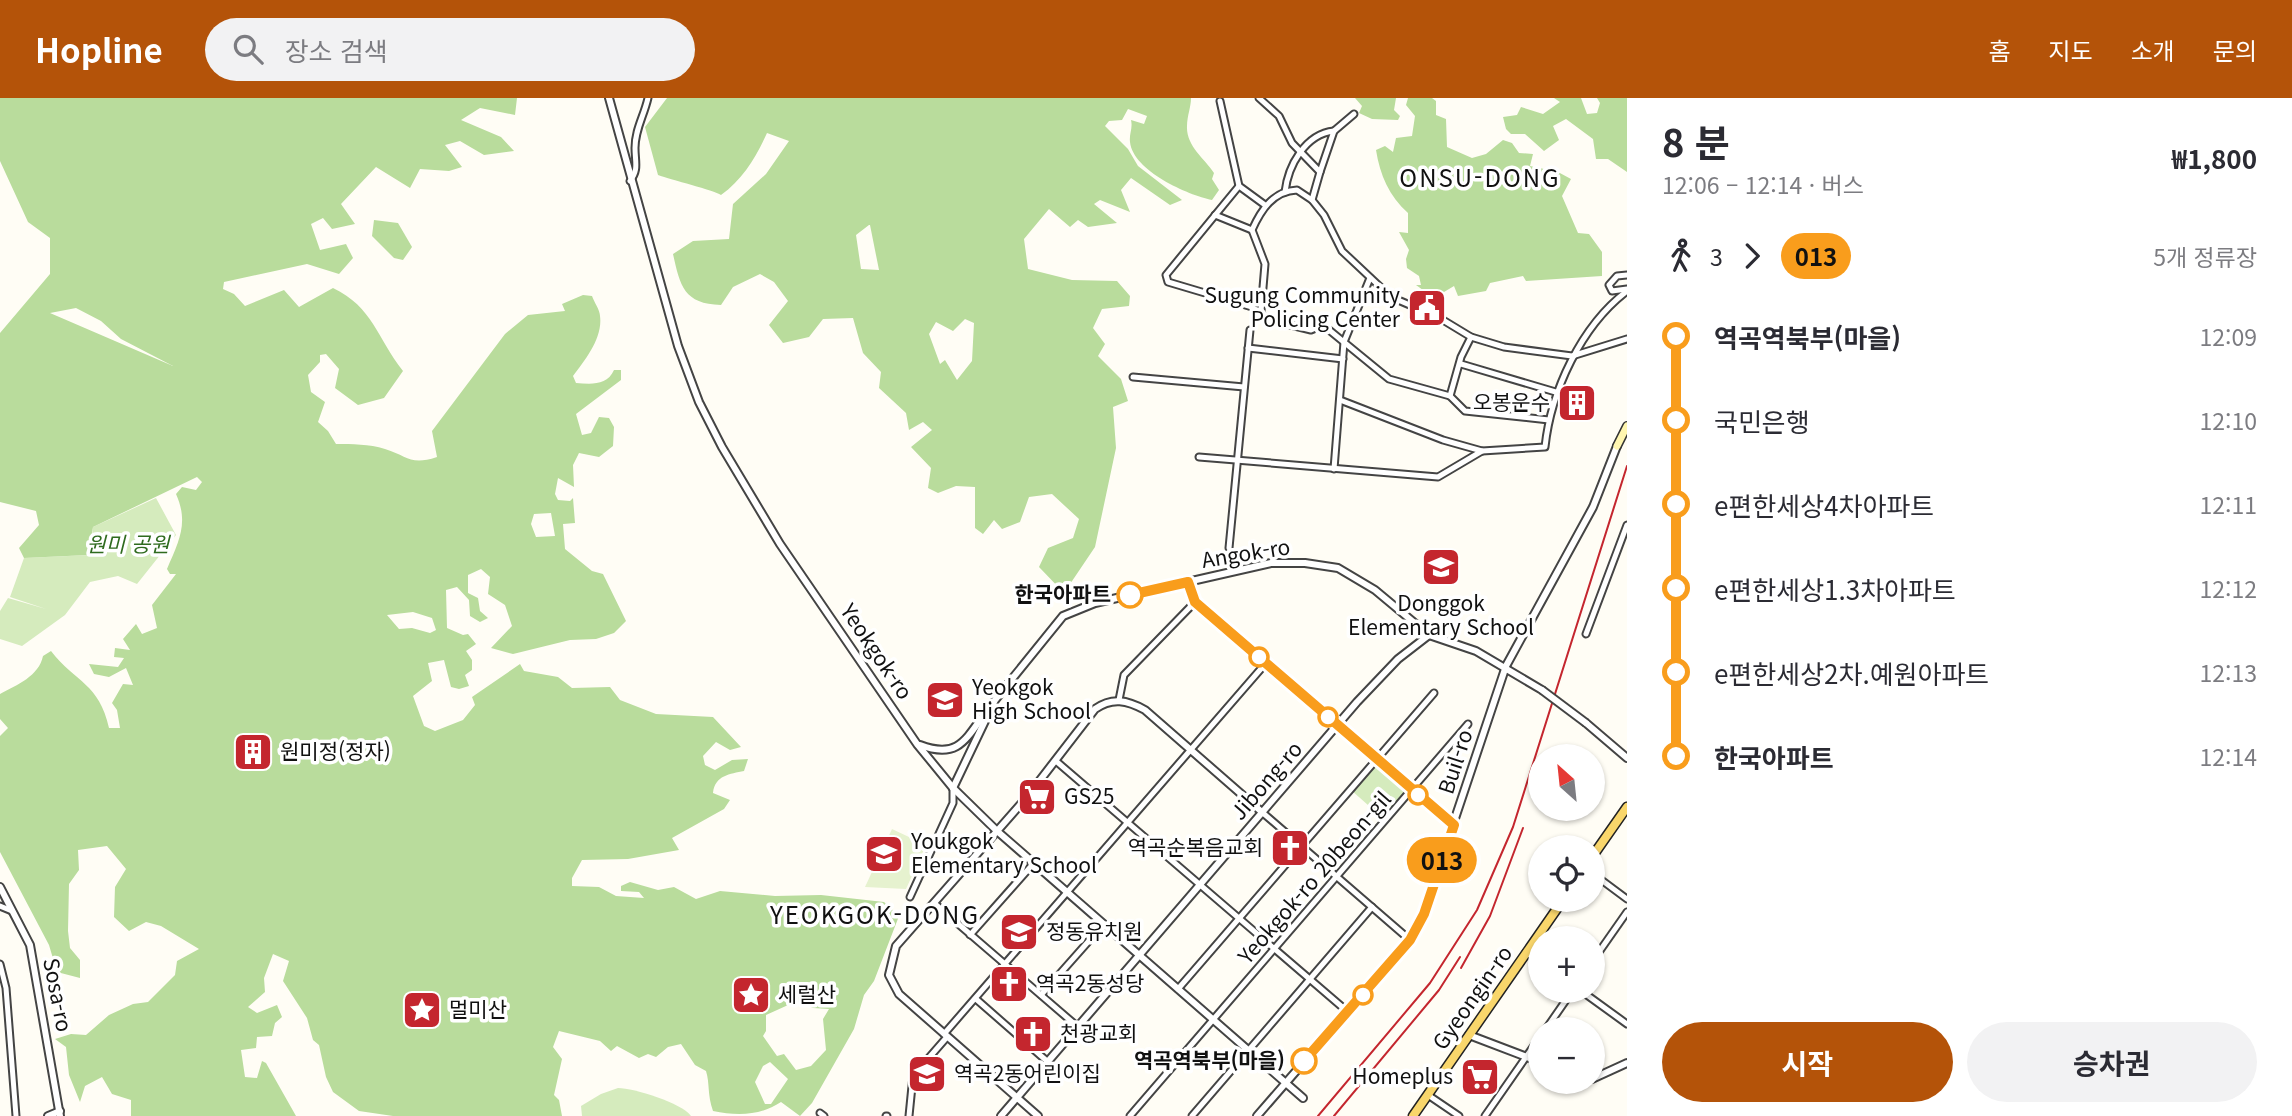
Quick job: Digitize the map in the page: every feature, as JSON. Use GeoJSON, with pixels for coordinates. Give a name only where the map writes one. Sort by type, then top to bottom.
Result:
{"type":"FeatureCollection","features":[{"type":"Feature","properties":{"kind":"main road","name":"Buil-ro"},"geometry":{"type":"LineString","coordinates":[[1617,446],[1627,426]]}},
{"type":"Feature","properties":{"kind":"main road"},"geometry":{"type":"LineString","coordinates":[[1605,838],[1627,807]]}},
{"type":"Feature","properties":{"kind":"main road","name":"Gyeongin-ro"},"geometry":{"type":"LineString","coordinates":[[1413,1116],[1554,912]]}},
{"type":"Feature","properties":{"kind":"street","name":"Yeokgok-ro"},"geometry":{"type":"LineString","coordinates":[[609,98],[669,317],[699,402],[747,493],[917,744],[953,788],[997,831],[1303,1098]]}},
{"type":"Feature","properties":{"kind":"street"},"geometry":{"type":"LineString","coordinates":[[630,181],[636,174],[638,124],[648,98]]}},
{"type":"Feature","properties":{"kind":"street"},"geometry":{"type":"LineString","coordinates":[[1259,98],[1279,116],[1280,123],[1301,152],[1320,172]]}},
{"type":"Feature","properties":{"kind":"street"},"geometry":{"type":"LineString","coordinates":[[1220,101],[1239,186],[1265,205]]}},
{"type":"Feature","properties":{"kind":"street"},"geometry":{"type":"LineString","coordinates":[[1285,192],[1286,179],[1301,152],[1312,139],[1334,131],[1354,114]]}},
{"type":"Feature","properties":{"kind":"street"},"geometry":{"type":"LineString","coordinates":[[1312,200],[1334,131]]}},
{"type":"Feature","properties":{"kind":"street"},"geometry":{"type":"LineString","coordinates":[[1239,186],[1166,275],[1168,282],[1261,311],[1269,320],[1311,330],[1323,325],[1389,379],[1450,396],[1465,411],[1549,420]]}},
{"type":"Feature","properties":{"kind":"street"},"geometry":{"type":"LineString","coordinates":[[1252,230],[1265,205],[1285,192],[1297,190],[1312,200],[1324,215],[1342,251],[1370,278],[1401,303],[1438,317],[1471,337],[1495,345],[1572,356],[1627,339]]}},
{"type":"Feature","properties":{"kind":"street"},"geometry":{"type":"LineString","coordinates":[[1214,215],[1252,230],[1265,264],[1261,311]]}},
{"type":"Feature","properties":{"kind":"street"},"geometry":{"type":"LineString","coordinates":[[1627,275],[1617,276],[1609,285],[1612,291],[1627,290]]}},
{"type":"Feature","properties":{"kind":"street"},"geometry":{"type":"LineString","coordinates":[[1334,469],[1344,342],[1370,278]]}},
{"type":"Feature","properties":{"kind":"street"},"geometry":{"type":"LineString","coordinates":[[1340,400],[1443,440],[1482,451],[1545,447],[1549,420],[1572,356],[1609,308],[1627,290]]}},
{"type":"Feature","properties":{"kind":"street"},"geometry":{"type":"LineString","coordinates":[[1229,548],[1250,330]]}},
{"type":"Feature","properties":{"kind":"street"},"geometry":{"type":"LineString","coordinates":[[1450,396],[1471,337]]}},
{"type":"Feature","properties":{"kind":"street"},"geometry":{"type":"LineString","coordinates":[[1248,348],[1343,359]]}},
{"type":"Feature","properties":{"kind":"street"},"geometry":{"type":"LineString","coordinates":[[1461,364],[1559,393]]}},
{"type":"Feature","properties":{"kind":"street"},"geometry":{"type":"LineString","coordinates":[[1133,377],[1244,387]]}},
{"type":"Feature","properties":{"kind":"street","name":"Buil-ro"},"geometry":{"type":"LineString","coordinates":[[1257,1116],[1410,940],[1424,914],[1506,666],[1593,508],[1617,446]]}},
{"type":"Feature","properties":{"kind":"street"},"geometry":{"type":"LineString","coordinates":[[1199,457],[1237,458],[1438,477],[1482,451]]}},
{"type":"Feature","properties":{"kind":"street"},"geometry":{"type":"LineString","coordinates":[[1587,634],[1627,525]]}},
{"type":"Feature","properties":{"kind":"street","name":"Angok-ro"},"geometry":{"type":"LineString","coordinates":[[953,788],[995,700],[1063,616],[1083,606],[1271,563],[1324,564],[1364,583],[1429,635],[1476,651],[1506,666],[1586,723],[1627,758]]}},
{"type":"Feature","properties":{"kind":"street"},"geometry":{"type":"LineString","coordinates":[[1188,582],[1195,602],[1454,825]]}},
{"type":"Feature","properties":{"kind":"street"},"geometry":{"type":"LineString","coordinates":[[1119,700],[1124,675],[1195,602]]}},
{"type":"Feature","properties":{"kind":"street","name":"Jibong-ro"},"geometry":{"type":"LineString","coordinates":[[1001,1116],[1338,726],[1398,659],[1429,635]]}},
{"type":"Feature","properties":{"kind":"street"},"geometry":{"type":"LineString","coordinates":[[909,1116],[913,1076],[976,999],[1266,663]]}},
{"type":"Feature","properties":{"kind":"street"},"geometry":{"type":"LineString","coordinates":[[1178,989],[1434,693]]}},
{"type":"Feature","properties":{"kind":"street"},"geometry":{"type":"LineString","coordinates":[[917,744],[941,751],[956,747],[995,700]]}},
{"type":"Feature","properties":{"kind":"street"},"geometry":{"type":"LineString","coordinates":[[1038,1116],[894,989],[889,975],[889,964],[897,946],[1056,761],[1095,709],[1119,700],[1144,710],[1410,940]]}},
{"type":"Feature","properties":{"kind":"street","name":"Yeokgok-ro 20beon-gil"},"geometry":{"type":"LineString","coordinates":[[1130,1116],[1468,724]]}},
{"type":"Feature","properties":{"kind":"street"},"geometry":{"type":"LineString","coordinates":[[1056,761],[1348,1012]]}},
{"type":"Feature","properties":{"kind":"street"},"geometry":{"type":"LineString","coordinates":[[910,897],[953,803],[953,788]]}},
{"type":"Feature","properties":{"kind":"street"},"geometry":{"type":"LineString","coordinates":[[971,935],[1033,864]]}},
{"type":"Feature","properties":{"kind":"street"},"geometry":{"type":"LineString","coordinates":[[1605,883],[1627,899]]}},
{"type":"Feature","properties":{"kind":"street","name":"Sosa-ro"},"geometry":{"type":"LineString","coordinates":[[0,887],[30,945],[60,1114]]}},
{"type":"Feature","properties":{"kind":"street"},"geometry":{"type":"LineString","coordinates":[[934,903],[1078,1027]]}},
{"type":"Feature","properties":{"kind":"street"},"geometry":{"type":"LineString","coordinates":[[0,906],[12,911]]}},
{"type":"Feature","properties":{"kind":"street"},"geometry":{"type":"LineString","coordinates":[[1192,1116],[1372,907]]}},
{"type":"Feature","properties":{"kind":"street"},"geometry":{"type":"LineString","coordinates":[[1605,943],[1627,912]]}},
{"type":"Feature","properties":{"kind":"street"},"geometry":{"type":"LineString","coordinates":[[1041,995],[1103,925]]}},
{"type":"Feature","properties":{"kind":"street"},"geometry":{"type":"LineString","coordinates":[[0,964],[6,988],[16,1116]]}},
{"type":"Feature","properties":{"kind":"street"},"geometry":{"type":"LineString","coordinates":[[976,999],[1048,1062]]}},
{"type":"Feature","properties":{"kind":"street"},"geometry":{"type":"LineString","coordinates":[[1598,1003],[1627,1024]]}},
{"type":"Feature","properties":{"kind":"street"},"geometry":{"type":"LineString","coordinates":[[1469,1035],[1526,1056]]}},
{"type":"Feature","properties":{"kind":"street"},"geometry":{"type":"LineString","coordinates":[[1485,1116],[1528,1053]]}},
{"type":"Feature","properties":{"kind":"street"},"geometry":{"type":"LineString","coordinates":[[1605,1073],[1627,1063]]}},
{"type":"Feature","properties":{"kind":"street"},"geometry":{"type":"LineString","coordinates":[[1428,1095],[1459,1116]]}},
{"type":"Feature","properties":{"kind":"street"},"geometry":{"type":"LineString","coordinates":[[48,1116],[60,1114]]}},
{"type":"Feature","properties":{"kind":"green space"},"geometry":{"type":"Polygon","coordinates":[[[0,98],[517,98],[515,115],[480,108],[461,120],[501,137],[514,151],[484,155],[460,141],[445,145],[462,167],[449,171],[420,169],[410,188],[376,167],[341,204],[355,224],[332,229],[323,218],[311,224],[320,250],[346,244],[353,258],[339,274],[307,264],[224,282],[223,289],[234,294],[245,306],[284,290],[299,307],[333,288],[357,304],[403,371],[384,398],[358,405],[335,388],[339,369],[326,354],[320,355],[320,362],[308,375],[311,392],[325,402],[318,422],[336,444],[373,446],[421,461],[437,457],[432,431],[505,334],[528,315],[565,311],[562,304],[583,295],[592,296],[600,314],[599,332],[592,348],[573,376],[576,383],[593,384],[607,379],[614,370],[621,370],[621,380],[576,414],[582,435],[591,433],[599,417],[609,418],[614,427],[613,446],[599,457],[579,453],[573,465],[574,487],[558,478],[555,494],[558,500],[570,501],[573,498],[575,523],[563,524],[565,549],[592,571],[603,574],[626,621],[614,633],[596,639],[570,640],[513,654],[491,648],[512,626],[505,605],[488,594],[490,577],[481,569],[468,575],[468,593],[478,598],[480,611],[488,618],[480,622],[470,616],[469,600],[457,587],[446,590],[447,628],[463,635],[468,634],[476,644],[466,651],[472,660],[472,670],[465,675],[469,686],[459,689],[451,687],[444,660],[428,663],[432,681],[413,696],[424,726],[435,731],[463,720],[475,705],[472,697],[520,664],[524,671],[558,677],[572,688],[610,687],[620,700],[656,714],[713,717],[741,747],[730,750],[716,742],[703,756],[705,765],[715,770],[732,760],[748,759],[744,771],[724,776],[714,787],[713,793],[730,800],[724,809],[672,838],[679,850],[628,859],[582,860],[572,878],[572,886],[599,887],[616,896],[644,898],[639,892],[621,891],[621,886],[630,882],[658,890],[674,887],[696,899],[720,891],[775,896],[821,895],[884,902],[899,916],[874,981],[864,995],[854,1029],[812,1103],[800,1116],[781,1102],[748,1114],[713,1111],[706,1071],[695,1065],[681,1044],[668,1047],[656,1057],[648,1054],[639,1058],[617,1046],[611,1051],[600,1041],[559,1031],[553,1047],[562,1059],[554,1095],[559,1100],[562,1116],[393,1116],[359,1111],[333,1092],[326,1077],[319,1045],[313,1040],[307,1018],[283,981],[289,961],[273,954],[264,978],[265,992],[248,1007],[257,1013],[277,1005],[282,1017],[275,1023],[272,1036],[257,1037],[256,1048],[241,1050],[245,1077],[257,1078],[262,1061],[266,1063],[296,1116],[131,1116],[131,1100],[112,1094],[102,1077],[85,1086],[80,1102],[69,1075],[66,1047],[55,1039],[71,1034],[86,1035],[109,1015],[133,1004],[148,1002],[175,975],[177,961],[199,949],[161,926],[146,922],[129,931],[114,917],[115,887],[126,869],[107,846],[78,850],[79,870],[69,884],[68,931],[70,948],[80,960],[80,978],[57,972],[49,945],[0,852],[0,736],[8,728],[0,719],[0,694],[32,674],[43,656],[51,651],[93,692],[105,713],[109,728],[120,728],[117,710],[112,703],[123,684],[133,685],[126,668],[109,677],[94,674],[89,664],[118,667],[124,658],[114,657],[115,648],[130,650],[123,639],[136,624],[142,634],[157,628],[152,605],[176,574],[170,574],[167,569],[181,532],[182,514],[176,494],[182,487],[196,490],[202,482],[197,477],[93,527],[88,555],[24,558],[19,548],[39,525],[36,511],[0,502],[0,333],[50,274],[50,238],[28,222],[0,161],[0,98]],[[76,308],[50,313],[173,366],[121,339],[101,321],[76,308]],[[551,513],[534,514],[531,524],[536,537],[555,536],[551,513]],[[413,612],[387,615],[399,629],[412,628],[430,633],[436,630],[432,618],[413,612]],[[797,1001],[766,1015],[766,1031],[763,1036],[777,1056],[784,1054],[796,1070],[811,1066],[826,1050],[823,1019],[829,1009],[813,1008],[797,1001]],[[770,1062],[763,1066],[755,1082],[765,1104],[771,1104],[788,1079],[770,1062]]]}},
{"type":"Feature","properties":{"kind":"green space"},"geometry":{"type":"Polygon","coordinates":[[[667,98],[1191,98],[1187,133],[1192,146],[1214,173],[1212,179],[1219,190],[1212,200],[1176,187],[1141,163],[1133,153],[1130,142],[1131,120],[1144,124],[1147,116],[1128,109],[1122,120],[1109,121],[1105,126],[1128,149],[1138,166],[1182,200],[1170,205],[1131,178],[1121,190],[1130,212],[1100,200],[1094,204],[1117,223],[1088,227],[1078,220],[1070,227],[1049,209],[1024,239],[1028,269],[1072,280],[1117,281],[1130,296],[1129,306],[1102,309],[1093,328],[1105,344],[1098,356],[1121,379],[1128,401],[1113,407],[1116,448],[1095,547],[1064,593],[1039,567],[1048,548],[1073,538],[1079,519],[1052,494],[1029,497],[1020,522],[1002,529],[994,520],[983,534],[975,528],[975,487],[956,486],[938,493],[928,488],[931,468],[911,447],[932,430],[923,422],[909,430],[906,413],[879,388],[881,372],[863,353],[853,318],[823,319],[809,337],[783,343],[769,325],[788,301],[774,282],[760,274],[733,287],[721,305],[699,301],[686,291],[678,275],[673,254],[693,241],[729,239],[733,204],[766,174],[789,141],[767,133],[748,167],[721,195],[658,175],[645,127],[667,98]],[[870,225],[856,235],[861,269],[879,270],[870,225]],[[965,319],[953,331],[936,322],[929,334],[940,364],[945,360],[957,380],[972,361],[974,323],[965,319]]]}},
{"type":"Feature","properties":{"kind":"green space"},"geometry":{"type":"Polygon","coordinates":[[[1355,98],[1396,98],[1394,110],[1400,116],[1398,120],[1372,119],[1359,113],[1362,106],[1355,98]]]}},
{"type":"Feature","properties":{"kind":"green space"},"geometry":{"type":"Polygon","coordinates":[[[1408,98],[1432,98],[1436,101],[1436,115],[1446,119],[1447,147],[1472,158],[1486,154],[1503,140],[1512,143],[1519,153],[1533,154],[1530,166],[1558,172],[1571,179],[1562,196],[1578,233],[1589,234],[1602,252],[1602,276],[1526,281],[1523,276],[1490,283],[1486,291],[1458,296],[1454,286],[1434,298],[1416,285],[1421,285],[1419,276],[1407,268],[1409,250],[1399,232],[1408,233],[1408,213],[1386,184],[1376,150],[1385,146],[1393,152],[1396,138],[1412,136],[1415,116],[1406,105],[1408,98]]]}},
{"type":"Feature","properties":{"kind":"green space"},"geometry":{"type":"Polygon","coordinates":[[[1554,98],[1581,98],[1587,114],[1597,113],[1600,103],[1597,98],[1627,98],[1627,172],[1608,159],[1596,159],[1593,139],[1566,119],[1553,126],[1559,140],[1544,151],[1525,134],[1511,134],[1506,129],[1503,117],[1517,115],[1521,107],[1543,114],[1560,102],[1554,98]]]}},
{"type":"Feature","properties":{"kind":"green space"},"geometry":{"type":"Polygon","coordinates":[[[374,220],[398,223],[412,247],[403,260],[394,258],[372,236],[374,220]]]}},
{"type":"Feature","properties":{"kind":"green space","name":"원미 공원"},"geometry":{"type":"Polygon","coordinates":[[[156,498],[176,535],[137,584],[118,576],[90,582],[65,615],[22,646],[0,639],[0,611],[8,598],[46,609],[10,597],[24,558],[90,555],[93,527],[156,498]]]}},
{"type":"Feature","properties":{"kind":"green space"},"geometry":{"type":"Polygon","coordinates":[[[1377,759],[1413,791],[1386,821],[1351,790],[1377,759]]]}},
{"type":"Feature","properties":{"kind":"green space"},"geometry":{"type":"Polygon","coordinates":[[[892,829],[926,845],[906,889],[865,887],[892,829]]]}},
{"type":"Feature","properties":{"kind":"green space"},"geometry":{"type":"Polygon","coordinates":[[[618,1088],[657,1097],[678,1106],[691,1116],[582,1116],[581,1106],[618,1088]]]}},
{"type":"Feature","properties":{"kind":"railway"},"geometry":{"type":"LineString","coordinates":[[1318,1116],[1430,983],[1477,910],[1513,827],[1627,466]]}},
{"type":"Feature","properties":{"kind":"railway"},"geometry":{"type":"LineString","coordinates":[[1461,968],[1490,916],[1523,828]]}},
{"type":"Feature","properties":{"kind":"railway"},"geometry":{"type":"LineString","coordinates":[[1334,1116],[1439,990],[1460,957]]}},
{"type":"Feature","properties":{"kind":"bus line","name":"013"},"geometry":{"type":"LineString","coordinates":[[1130,595],[1188,582],[1195,602],[1454,825],[1424,914],[1410,940],[1304,1061]]}},
{"type":"Feature","properties":{"kind":"place","name":"Sugung Community Policing Center"},"geometry":{"type":"Point","coordinates":[1427,308]}},
{"type":"Feature","properties":{"kind":"place","name":"오봉운수"},"geometry":{"type":"Point","coordinates":[1577,403]}},
{"type":"Feature","properties":{"kind":"place","name":"Donggok Elementary School"},"geometry":{"type":"Point","coordinates":[1441,567]}},
{"type":"Feature","properties":{"kind":"place","name":"한국아파트"},"geometry":{"type":"Point","coordinates":[1130,595]}},
{"type":"Feature","properties":{"kind":"place","name":"Yeokgok High School"},"geometry":{"type":"Point","coordinates":[945,700]}},
{"type":"Feature","properties":{"kind":"place","name":"원미정(정자)"},"geometry":{"type":"Point","coordinates":[253,752]}},
{"type":"Feature","properties":{"kind":"place","name":"GS25"},"geometry":{"type":"Point","coordinates":[1037,797]}},
{"type":"Feature","properties":{"kind":"place","name":"역곡순복음교회"},"geometry":{"type":"Point","coordinates":[1290,848]}},
{"type":"Feature","properties":{"kind":"place","name":"Youkgok Elementary School"},"geometry":{"type":"Point","coordinates":[884,854]}},
{"type":"Feature","properties":{"kind":"place","name":"정동유치원"},"geometry":{"type":"Point","coordinates":[1019,932]}},
{"type":"Feature","properties":{"kind":"place","name":"역곡2동성당"},"geometry":{"type":"Point","coordinates":[1009,984]}},
{"type":"Feature","properties":{"kind":"place","name":"세럴산"},"geometry":{"type":"Point","coordinates":[751,995]}},
{"type":"Feature","properties":{"kind":"place","name":"멀미산"},"geometry":{"type":"Point","coordinates":[422,1010]}},
{"type":"Feature","properties":{"kind":"place","name":"천광교회"},"geometry":{"type":"Point","coordinates":[1033,1034]}},
{"type":"Feature","properties":{"kind":"place","name":"역곡역북부(마을)"},"geometry":{"type":"Point","coordinates":[1304,1061]}},
{"type":"Feature","properties":{"kind":"place","name":"역곡2동어린이집"},"geometry":{"type":"Point","coordinates":[927,1074]}},
{"type":"Feature","properties":{"kind":"place","name":"Homeplus"},"geometry":{"type":"Point","coordinates":[1480,1077]}},
{"type":"Feature","properties":{"kind":"district","name":"ONSU-DONG"},"geometry":{"type":"Point","coordinates":[1480,179]}},
{"type":"Feature","properties":{"kind":"district","name":"YEOKGOK-DONG"},"geometry":{"type":"Point","coordinates":[875,916]}}]}
